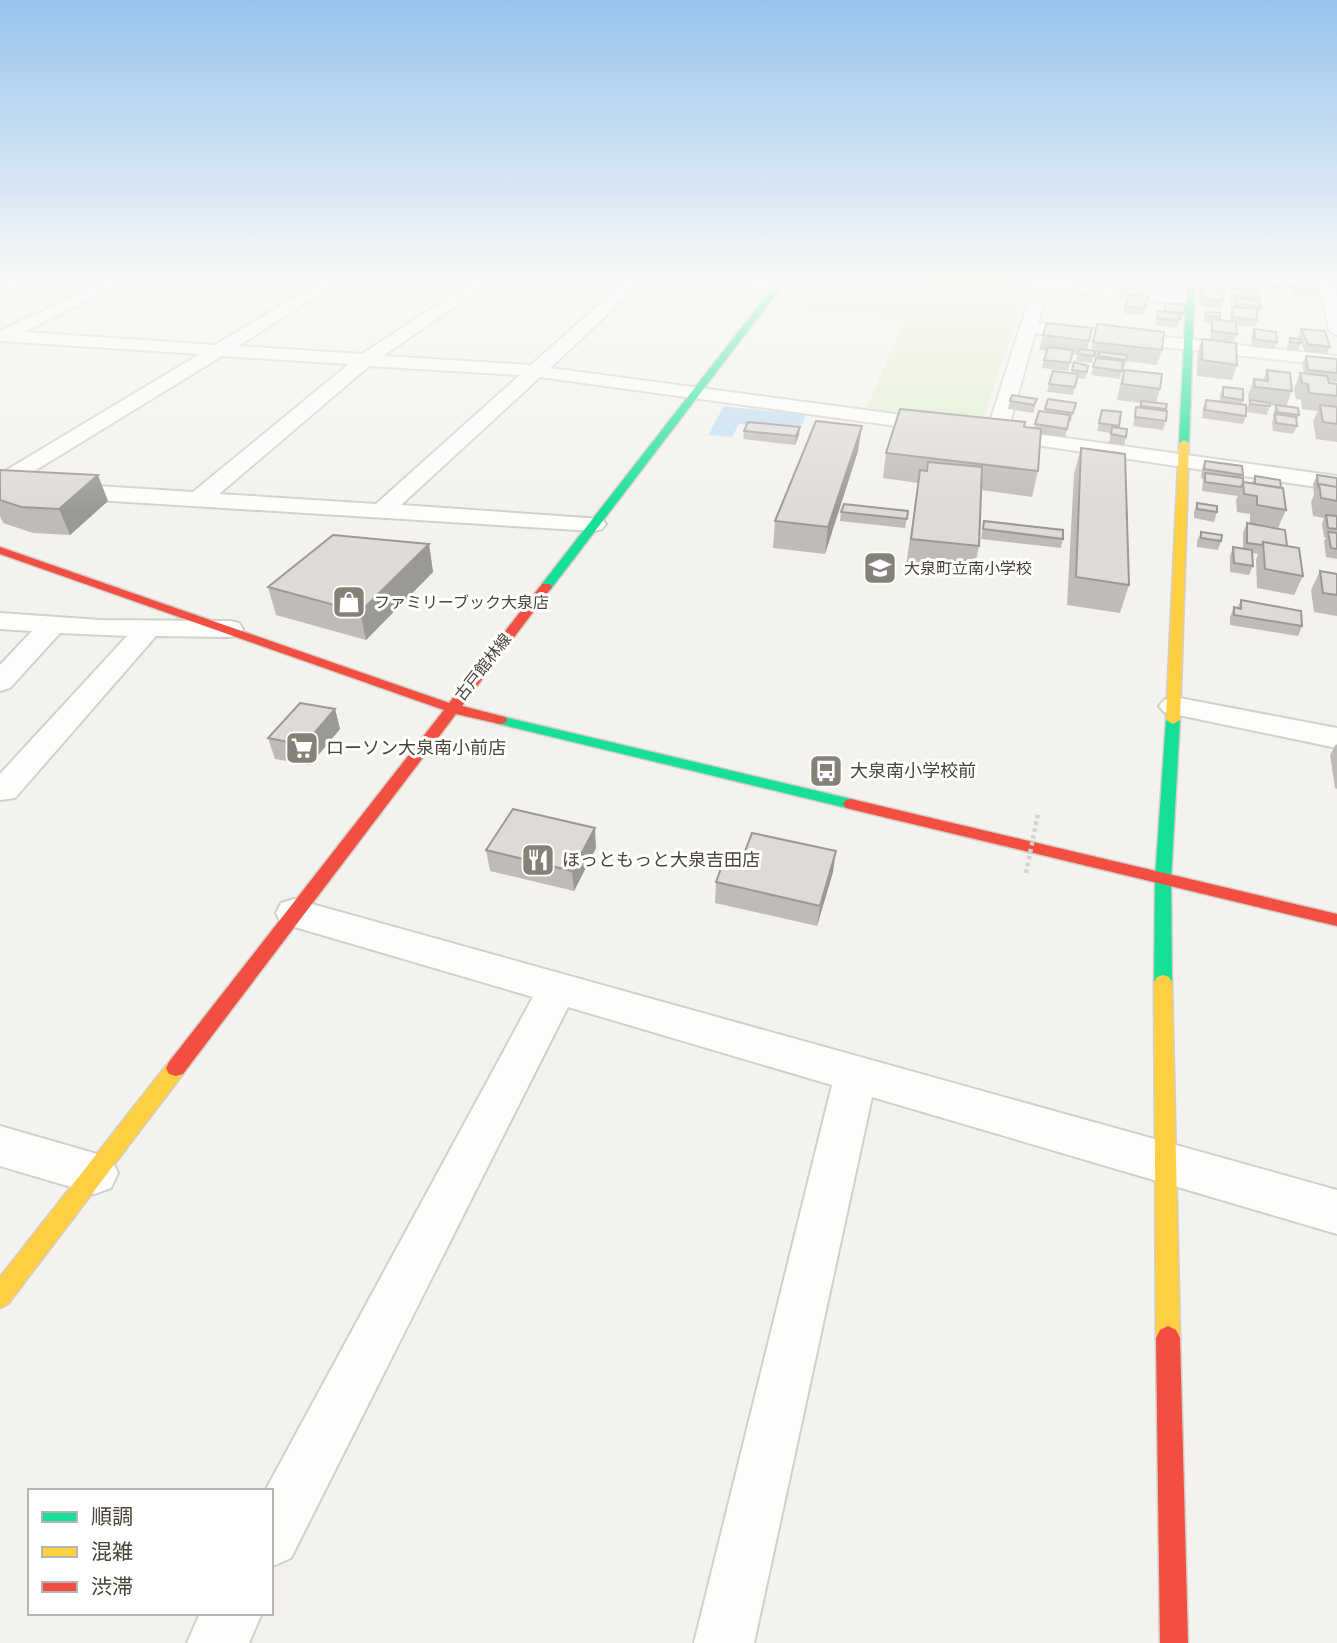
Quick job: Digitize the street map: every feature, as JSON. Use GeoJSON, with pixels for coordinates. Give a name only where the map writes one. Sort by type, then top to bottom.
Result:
{"type":"FeatureCollection","features":[{"type":"Feature","properties":{"kind":"street"},"geometry":{"type":"LineString","coordinates":[[0,485],[207,358]]}},
{"type":"Feature","properties":{"kind":"street"},"geometry":{"type":"LineString","coordinates":[[327,358],[535,371],[956,428]]}},
{"type":"Feature","properties":{"kind":"street"},"geometry":{"type":"LineString","coordinates":[[199,499],[369,358]]}},
{"type":"Feature","properties":{"kind":"street"},"geometry":{"type":"LineString","coordinates":[[381,511],[550,358]]}},
{"type":"Feature","properties":{"kind":"street","name":"古戸館林線"},"geometry":{"type":"LineString","coordinates":[[0,550],[451,708],[722,358]]}},
{"type":"Feature","properties":{"kind":"street"},"geometry":{"type":"LineString","coordinates":[[1017,358],[990,433],[1337,483]]}},
{"type":"Feature","properties":{"kind":"street"},"geometry":{"type":"LineString","coordinates":[[1174,1643],[1164,1161],[1163,880],[1174,706],[1187,358]]}},
{"type":"Feature","properties":{"kind":"street"},"geometry":{"type":"LineString","coordinates":[[1306,358],[1337,361]]}},
{"type":"Feature","properties":{"kind":"street"},"geometry":{"type":"LineString","coordinates":[[0,485],[594,524]]}},
{"type":"Feature","properties":{"kind":"street"},"geometry":{"type":"LineString","coordinates":[[0,621],[53,625],[230,629]]}},
{"type":"Feature","properties":{"kind":"street"},"geometry":{"type":"LineString","coordinates":[[0,682],[53,625]]}},
{"type":"Feature","properties":{"kind":"street"},"geometry":{"type":"LineString","coordinates":[[4,790],[149,628]]}},
{"type":"Feature","properties":{"kind":"street"},"geometry":{"type":"LineString","coordinates":[[1174,706],[1337,738]]}},
{"type":"Feature","properties":{"kind":"street"},"geometry":{"type":"LineString","coordinates":[[0,1296],[451,708],[1337,920]]}},
{"type":"Feature","properties":{"kind":"street"},"geometry":{"type":"LineString","coordinates":[[294,913],[1337,1212]]}},
{"type":"Feature","properties":{"kind":"street"},"geometry":{"type":"LineString","coordinates":[[273,1534],[558,988]]}},
{"type":"Feature","properties":{"kind":"street"},"geometry":{"type":"LineString","coordinates":[[724,1643],[856,1073]]}},
{"type":"Feature","properties":{"kind":"street"},"geometry":{"type":"LineString","coordinates":[[0,1146],[94,1173]]}},
{"type":"Feature","properties":{"kind":"street"},"geometry":{"type":"LineString","coordinates":[[216,1643],[231,1615]]}},
{"type":"Feature","properties":{"kind":"path"},"geometry":{"type":"LineString","coordinates":[[1026,873],[1038,814]]}},
{"type":"Feature","properties":{"kind":"green space"},"geometry":{"type":"Polygon","coordinates":[[[888,358],[1004,358],[982,423],[866,409],[888,358]]]}},
{"type":"Feature","properties":{"kind":"water"},"geometry":{"type":"Polygon","coordinates":[[[724,406],[806,415],[799,431],[739,424],[732,437],[708,435],[724,406]]]}},
{"type":"Feature","properties":{"kind":"building"},"geometry":{"type":"Polygon","coordinates":[[[1045,358],[1071,358],[1070,363],[1044,360],[1045,358]]]}},
{"type":"Feature","properties":{"kind":"building"},"geometry":{"type":"Polygon","coordinates":[[[1096,358],[1123,361],[1122,371],[1093,367],[1096,358]]]}},
{"type":"Feature","properties":{"kind":"building"},"geometry":{"type":"Polygon","coordinates":[[[1202,358],[1237,358],[1237,365],[1202,360],[1202,358]]]}},
{"type":"Feature","properties":{"kind":"building"},"geometry":{"type":"Polygon","coordinates":[[[1306,358],[1337,359],[1337,373],[1308,370],[1306,358]]]}},
{"type":"Feature","properties":{"kind":"building"},"geometry":{"type":"Polygon","coordinates":[[[1074,362],[1088,366],[1087,372],[1072,370],[1074,362]]]}},
{"type":"Feature","properties":{"kind":"building"},"geometry":{"type":"Polygon","coordinates":[[[1124,370],[1162,374],[1160,389],[1122,384],[1124,370]]]}},
{"type":"Feature","properties":{"kind":"building"},"geometry":{"type":"Polygon","coordinates":[[[1267,370],[1290,373],[1292,391],[1255,387],[1254,379],[1268,381],[1267,370]]]}},
{"type":"Feature","properties":{"kind":"building"},"geometry":{"type":"Polygon","coordinates":[[[1053,371],[1078,374],[1075,387],[1049,384],[1053,371]]]}},
{"type":"Feature","properties":{"kind":"building"},"geometry":{"type":"Polygon","coordinates":[[[1300,373],[1327,376],[1329,383],[1337,384],[1337,396],[1309,393],[1308,384],[1302,383],[1300,373]]]}},
{"type":"Feature","properties":{"kind":"building"},"geometry":{"type":"Polygon","coordinates":[[[1223,387],[1243,389],[1243,400],[1223,397],[1223,387]]]}},
{"type":"Feature","properties":{"kind":"building"},"geometry":{"type":"Polygon","coordinates":[[[1012,395],[1037,399],[1034,405],[1010,401],[1012,395]]]}},
{"type":"Feature","properties":{"kind":"building"},"geometry":{"type":"Polygon","coordinates":[[[1048,399],[1076,403],[1073,413],[1045,409],[1048,399]]]}},
{"type":"Feature","properties":{"kind":"building"},"geometry":{"type":"Polygon","coordinates":[[[1206,400],[1246,405],[1246,416],[1205,410],[1206,400]]]}},
{"type":"Feature","properties":{"kind":"building"},"geometry":{"type":"Polygon","coordinates":[[[1250,400],[1270,403],[1270,406],[1250,404],[1250,400]]]}},
{"type":"Feature","properties":{"kind":"building"},"geometry":{"type":"Polygon","coordinates":[[[1141,401],[1167,404],[1166,409],[1141,406],[1141,401]]]}},
{"type":"Feature","properties":{"kind":"building"},"geometry":{"type":"Polygon","coordinates":[[[1276,405],[1298,408],[1299,415],[1277,412],[1276,405]]]}},
{"type":"Feature","properties":{"kind":"building"},"geometry":{"type":"Polygon","coordinates":[[[1320,405],[1337,407],[1337,424],[1323,422],[1320,405]]]}},
{"type":"Feature","properties":{"kind":"building"},"geometry":{"type":"Polygon","coordinates":[[[1136,407],[1167,411],[1166,421],[1135,417],[1136,407]]]}},
{"type":"Feature","properties":{"kind":"building"},"geometry":{"type":"Polygon","coordinates":[[[900,409],[1025,422],[1024,427],[1041,429],[1038,471],[886,453],[900,409]]]}},
{"type":"Feature","properties":{"kind":"building"},"geometry":{"type":"Polygon","coordinates":[[[1102,410],[1121,412],[1119,426],[1099,423],[1102,410]]]}},
{"type":"Feature","properties":{"kind":"building"},"geometry":{"type":"Polygon","coordinates":[[[1039,411],[1070,415],[1067,429],[1035,424],[1039,411]]]}},
{"type":"Feature","properties":{"kind":"building"},"geometry":{"type":"Polygon","coordinates":[[[1275,414],[1296,417],[1297,426],[1276,423],[1275,414]]]}},
{"type":"Feature","properties":{"kind":"building"},"geometry":{"type":"Polygon","coordinates":[[[816,421],[862,426],[828,527],[775,521],[816,421]]]}},
{"type":"Feature","properties":{"kind":"building"},"geometry":{"type":"Polygon","coordinates":[[[748,422],[800,427],[796,436],[744,431],[748,422]]]}},
{"type":"Feature","properties":{"kind":"building"},"geometry":{"type":"Polygon","coordinates":[[[1112,427],[1127,429],[1126,437],[1111,434],[1112,427]]]}},
{"type":"Feature","properties":{"kind":"building"},"geometry":{"type":"Polygon","coordinates":[[[1081,448],[1125,454],[1129,585],[1076,577],[1081,448]]]}},
{"type":"Feature","properties":{"kind":"building"},"geometry":{"type":"Polygon","coordinates":[[[1205,461],[1242,466],[1243,475],[1204,469],[1205,461]]]}},
{"type":"Feature","properties":{"kind":"building"},"geometry":{"type":"Polygon","coordinates":[[[928,462],[982,467],[979,546],[911,539],[920,470],[927,471],[928,462]]]}},
{"type":"Feature","properties":{"kind":"building"},"geometry":{"type":"Polygon","coordinates":[[[0,470],[98,475],[59,509],[21,507],[0,500],[0,470]]]}},
{"type":"Feature","properties":{"kind":"building"},"geometry":{"type":"Polygon","coordinates":[[[1205,473],[1243,478],[1243,483],[1241,487],[1205,482],[1205,473]]]}},
{"type":"Feature","properties":{"kind":"building"},"geometry":{"type":"Polygon","coordinates":[[[1317,475],[1337,478],[1337,487],[1318,486],[1317,475]]]}},
{"type":"Feature","properties":{"kind":"building"},"geometry":{"type":"Polygon","coordinates":[[[1255,476],[1280,480],[1281,488],[1255,484],[1255,476]]]}},
{"type":"Feature","properties":{"kind":"building"},"geometry":{"type":"Polygon","coordinates":[[[1243,482],[1283,488],[1286,510],[1257,505],[1257,496],[1244,494],[1243,482]]]}},
{"type":"Feature","properties":{"kind":"building"},"geometry":{"type":"Polygon","coordinates":[[[1319,484],[1337,487],[1337,501],[1321,498],[1319,484]]]}},
{"type":"Feature","properties":{"kind":"building"},"geometry":{"type":"Polygon","coordinates":[[[1197,503],[1217,506],[1217,512],[1197,509],[1197,503]]]}},
{"type":"Feature","properties":{"kind":"building"},"geometry":{"type":"Polygon","coordinates":[[[844,504],[908,511],[907,519],[841,512],[844,504]]]}},
{"type":"Feature","properties":{"kind":"building"},"geometry":{"type":"Polygon","coordinates":[[[1326,515],[1337,516],[1337,529],[1328,528],[1326,515]]]}},
{"type":"Feature","properties":{"kind":"building"},"geometry":{"type":"Polygon","coordinates":[[[984,521],[1063,530],[1063,539],[983,529],[984,521]]]}},
{"type":"Feature","properties":{"kind":"building"},"geometry":{"type":"Polygon","coordinates":[[[1247,523],[1285,530],[1287,546],[1263,542],[1262,545],[1247,543],[1247,523]]]}},
{"type":"Feature","properties":{"kind":"building"},"geometry":{"type":"Polygon","coordinates":[[[1201,532],[1222,535],[1221,541],[1201,538],[1201,532]]]}},
{"type":"Feature","properties":{"kind":"building"},"geometry":{"type":"Polygon","coordinates":[[[1328,532],[1337,533],[1337,549],[1331,548],[1328,532]]]}},
{"type":"Feature","properties":{"kind":"building"},"geometry":{"type":"Polygon","coordinates":[[[333,535],[429,544],[360,612],[268,587],[333,535]]]}},
{"type":"Feature","properties":{"kind":"building"},"geometry":{"type":"Polygon","coordinates":[[[1263,542],[1299,548],[1303,576],[1265,569],[1263,542]]]}},
{"type":"Feature","properties":{"kind":"building"},"geometry":{"type":"Polygon","coordinates":[[[1233,547],[1252,550],[1253,566],[1234,563],[1233,547]]]}},
{"type":"Feature","properties":{"kind":"building"},"geometry":{"type":"Polygon","coordinates":[[[1320,571],[1337,574],[1337,595],[1323,593],[1320,571]]]}},
{"type":"Feature","properties":{"kind":"building"},"geometry":{"type":"Polygon","coordinates":[[[1241,600],[1301,611],[1302,626],[1234,615],[1234,607],[1241,609],[1241,600]]]}},
{"type":"Feature","properties":{"kind":"building"},"geometry":{"type":"Polygon","coordinates":[[[300,703],[335,709],[304,745],[268,738],[300,703]]]}},
{"type":"Feature","properties":{"kind":"building"},"geometry":{"type":"Polygon","coordinates":[[[513,809],[595,828],[572,871],[486,850],[513,809]]]}},
{"type":"Feature","properties":{"kind":"building"},"geometry":{"type":"Polygon","coordinates":[[[752,833],[836,851],[820,906],[716,882],[723,863],[739,867],[752,833]]]}},
{"type":"Feature","properties":{"kind":"traffic: fast"},"geometry":{"type":"LineString","coordinates":[[546,587],[723,358]]}},
{"type":"Feature","properties":{"kind":"traffic: fast"},"geometry":{"type":"LineString","coordinates":[[1184,443],[1188,358]]}},
{"type":"Feature","properties":{"kind":"traffic: fast"},"geometry":{"type":"LineString","coordinates":[[500,720],[851,804]]}},
{"type":"Feature","properties":{"kind":"traffic: fast"},"geometry":{"type":"LineString","coordinates":[[1163,982],[1163,880],[1173,720]]}},
{"type":"Feature","properties":{"kind":"traffic: slow"},"geometry":{"type":"LineString","coordinates":[[1173,720],[1184,443]]}},
{"type":"Feature","properties":{"kind":"traffic: slow"},"geometry":{"type":"LineString","coordinates":[[1163,982],[1168,1338]]}},
{"type":"Feature","properties":{"kind":"traffic: slow"},"geometry":{"type":"LineString","coordinates":[[0,1296],[176,1068]]}},
{"type":"Feature","properties":{"kind":"traffic: jam"},"geometry":{"type":"LineString","coordinates":[[0,550],[451,708],[500,720]]}},
{"type":"Feature","properties":{"kind":"traffic: jam"},"geometry":{"type":"LineString","coordinates":[[176,1068],[546,587]]}},
{"type":"Feature","properties":{"kind":"traffic: jam"},"geometry":{"type":"LineString","coordinates":[[851,804],[1337,920]]}},
{"type":"Feature","properties":{"kind":"traffic: jam"},"geometry":{"type":"LineString","coordinates":[[1168,1338],[1174,1643]]}},
{"type":"Feature","properties":{"kind":"place","name":"大泉町立南小学校"},"geometry":{"type":"Point","coordinates":[880,568]}},
{"type":"Feature","properties":{"kind":"place","name":"ファミリーブック大泉店"},"geometry":{"type":"Point","coordinates":[349,602]}},
{"type":"Feature","properties":{"kind":"place","name":"ローソン大泉南小前店"},"geometry":{"type":"Point","coordinates":[302,748]}},
{"type":"Feature","properties":{"kind":"place","name":"大泉南小学校前"},"geometry":{"type":"Point","coordinates":[826,771]}},
{"type":"Feature","properties":{"kind":"place","name":"ほっともっと大泉吉田店"},"geometry":{"type":"Point","coordinates":[538,860]}}]}
